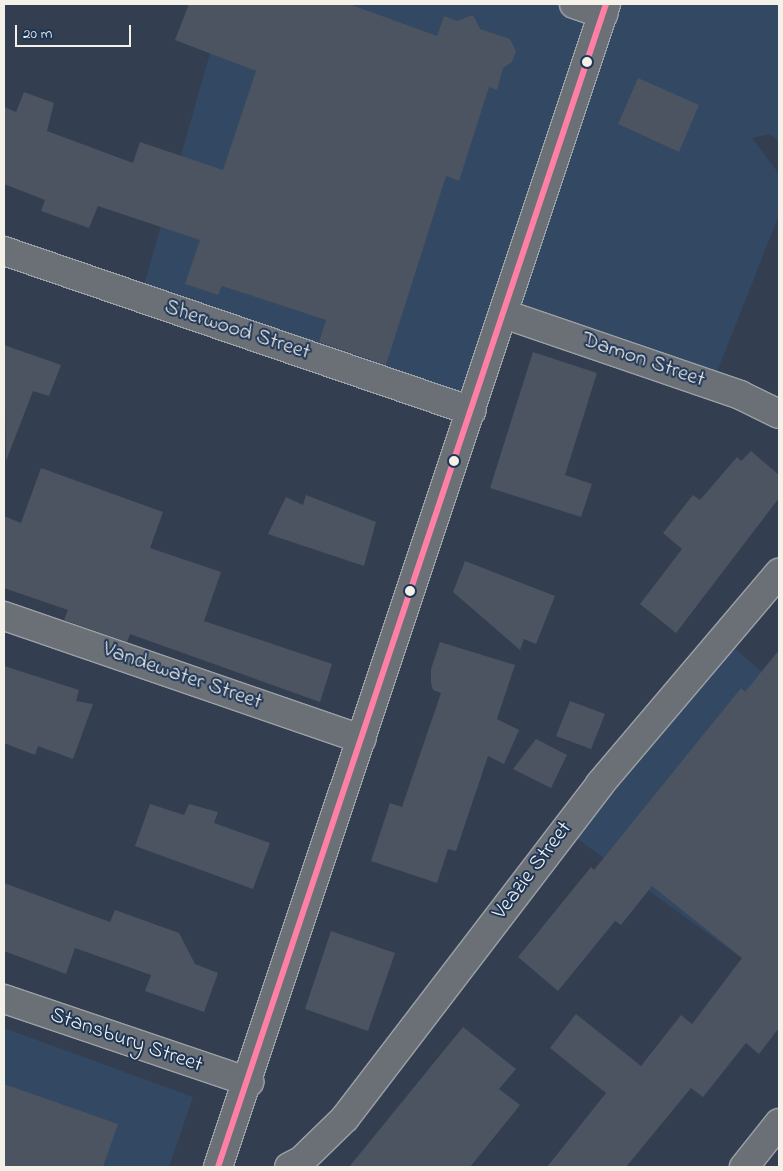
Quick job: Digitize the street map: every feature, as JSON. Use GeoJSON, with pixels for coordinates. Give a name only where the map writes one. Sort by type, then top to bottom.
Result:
{"type":"FeatureCollection","features":[{"type":"Feature","properties":{"kind":"street"},"geometry":{"type":"LineString","coordinates":[[218,1167],[249,1082],[604,9],[574,4]]}},
{"type":"Feature","properties":{"kind":"street","name":"Sherwood Street"},"geometry":{"type":"LineString","coordinates":[[4,251],[471,411]]}},
{"type":"Feature","properties":{"kind":"street","name":"Damon Street"},"geometry":{"type":"LineString","coordinates":[[504,314],[740,395],[779,414]]}},
{"type":"Feature","properties":{"kind":"street","name":"Veazie Street"},"geometry":{"type":"LineString","coordinates":[[289,1167],[301,1161],[345,1118],[600,784],[779,573]]}},
{"type":"Feature","properties":{"kind":"street","name":"Vandewater Street"},"geometry":{"type":"LineString","coordinates":[[4,616],[361,739]]}},
{"type":"Feature","properties":{"kind":"street","name":"Stansbury Street"},"geometry":{"type":"LineString","coordinates":[[4,999],[249,1082]]}},
{"type":"Feature","properties":{"kind":"street"},"geometry":{"type":"LineString","coordinates":[[744,1167],[779,1123]]}},
{"type":"Feature","properties":{"kind":"shaded area"},"geometry":{"type":"Polygon","coordinates":[[[224,4],[779,4],[779,141],[769,134],[752,138],[779,174],[779,215],[713,382],[510,316],[471,402],[141,296],[224,4]]]}},
{"type":"Feature","properties":{"kind":"shaded area"},"geometry":{"type":"Polygon","coordinates":[[[724,638],[779,688],[779,985],[565,830],[724,638]]]}},
{"type":"Feature","properties":{"kind":"shaded area"},"geometry":{"type":"Polygon","coordinates":[[[4,1028],[193,1097],[169,1167],[4,1167],[4,1028]]]}},
{"type":"Feature","properties":{"kind":"building"},"geometry":{"type":"Polygon","coordinates":[[[189,4],[349,4],[437,36],[444,16],[457,21],[473,15],[480,29],[510,39],[516,51],[512,62],[503,68],[497,90],[489,87],[459,181],[446,176],[386,365],[319,342],[326,320],[222,286],[218,295],[185,284],[200,240],[98,206],[89,228],[41,211],[45,200],[4,184],[4,107],[16,112],[24,92],[54,103],[47,131],[133,163],[140,142],[223,170],[256,71],[175,40],[189,4]]]}},
{"type":"Feature","properties":{"kind":"building"},"geometry":{"type":"Polygon","coordinates":[[[638,78],[699,105],[679,152],[618,124],[638,78]]]}},
{"type":"Feature","properties":{"kind":"building"},"geometry":{"type":"Polygon","coordinates":[[[4,345],[61,365],[49,396],[33,391],[6,461],[4,345]]]}},
{"type":"Feature","properties":{"kind":"building"},"geometry":{"type":"Polygon","coordinates":[[[533,352],[597,373],[565,475],[592,484],[581,517],[490,488],[533,352]]]}},
{"type":"Feature","properties":{"kind":"building"},"geometry":{"type":"Polygon","coordinates":[[[751,451],[779,475],[779,498],[676,633],[640,604],[682,549],[663,533],[693,495],[700,500],[737,457],[741,461],[751,451]]]}},
{"type":"Feature","properties":{"kind":"building"},"geometry":{"type":"Polygon","coordinates":[[[41,468],[163,512],[150,548],[221,572],[204,621],[332,664],[320,702],[130,634],[127,642],[64,620],[68,610],[4,588],[4,516],[21,523],[41,468]]]}},
{"type":"Feature","properties":{"kind":"building"},"geometry":{"type":"Polygon","coordinates":[[[306,495],[376,522],[364,566],[268,534],[286,497],[303,505],[306,495]]]}},
{"type":"Feature","properties":{"kind":"building"},"geometry":{"type":"Polygon","coordinates":[[[465,561],[555,596],[536,644],[524,639],[520,650],[453,592],[465,561]]]}},
{"type":"Feature","properties":{"kind":"building"},"geometry":{"type":"Polygon","coordinates":[[[440,642],[515,665],[497,719],[519,730],[504,764],[488,756],[456,851],[448,849],[437,883],[371,861],[390,803],[402,807],[441,693],[433,690],[431,683],[431,669],[440,642]]]}},
{"type":"Feature","properties":{"kind":"building"},"geometry":{"type":"Polygon","coordinates":[[[779,650],[779,1028],[759,1054],[746,1043],[703,1097],[691,1088],[626,1167],[547,1167],[606,1093],[550,1048],[576,1014],[641,1066],[681,1015],[692,1024],[742,958],[652,886],[621,925],[615,921],[558,991],[518,957],[591,867],[594,870],[741,688],[745,692],[779,650]]]}},
{"type":"Feature","properties":{"kind":"building"},"geometry":{"type":"Polygon","coordinates":[[[4,666],[79,690],[76,701],[93,704],[73,759],[38,746],[35,755],[4,743],[4,666]]]}},
{"type":"Feature","properties":{"kind":"building"},"geometry":{"type":"Polygon","coordinates":[[[570,701],[605,714],[591,749],[556,736],[570,701]]]}},
{"type":"Feature","properties":{"kind":"building"},"geometry":{"type":"Polygon","coordinates":[[[536,739],[567,755],[551,788],[513,769],[536,739]]]}},
{"type":"Feature","properties":{"kind":"building"},"geometry":{"type":"Polygon","coordinates":[[[150,804],[184,815],[189,804],[218,812],[214,823],[270,843],[253,889],[135,846],[150,804]]]}},
{"type":"Feature","properties":{"kind":"building"},"geometry":{"type":"Polygon","coordinates":[[[4,883],[110,922],[115,910],[179,933],[195,964],[218,973],[204,1012],[145,991],[151,975],[75,948],[66,974],[4,951],[4,883]]]}},
{"type":"Feature","properties":{"kind":"building"},"geometry":{"type":"Polygon","coordinates":[[[331,931],[395,953],[368,1031],[305,1009],[331,931]]]}},
{"type":"Feature","properties":{"kind":"building"},"geometry":{"type":"Polygon","coordinates":[[[463,1027],[516,1069],[499,1089],[520,1105],[470,1167],[349,1167],[463,1027]]]}},
{"type":"Feature","properties":{"kind":"building"},"geometry":{"type":"Polygon","coordinates":[[[4,1084],[118,1124],[103,1167],[4,1167],[4,1084]]]}},
{"type":"Feature","properties":{"kind":"transit line"},"geometry":{"type":"LineString","coordinates":[[218,1167],[606,4]]}}]}
